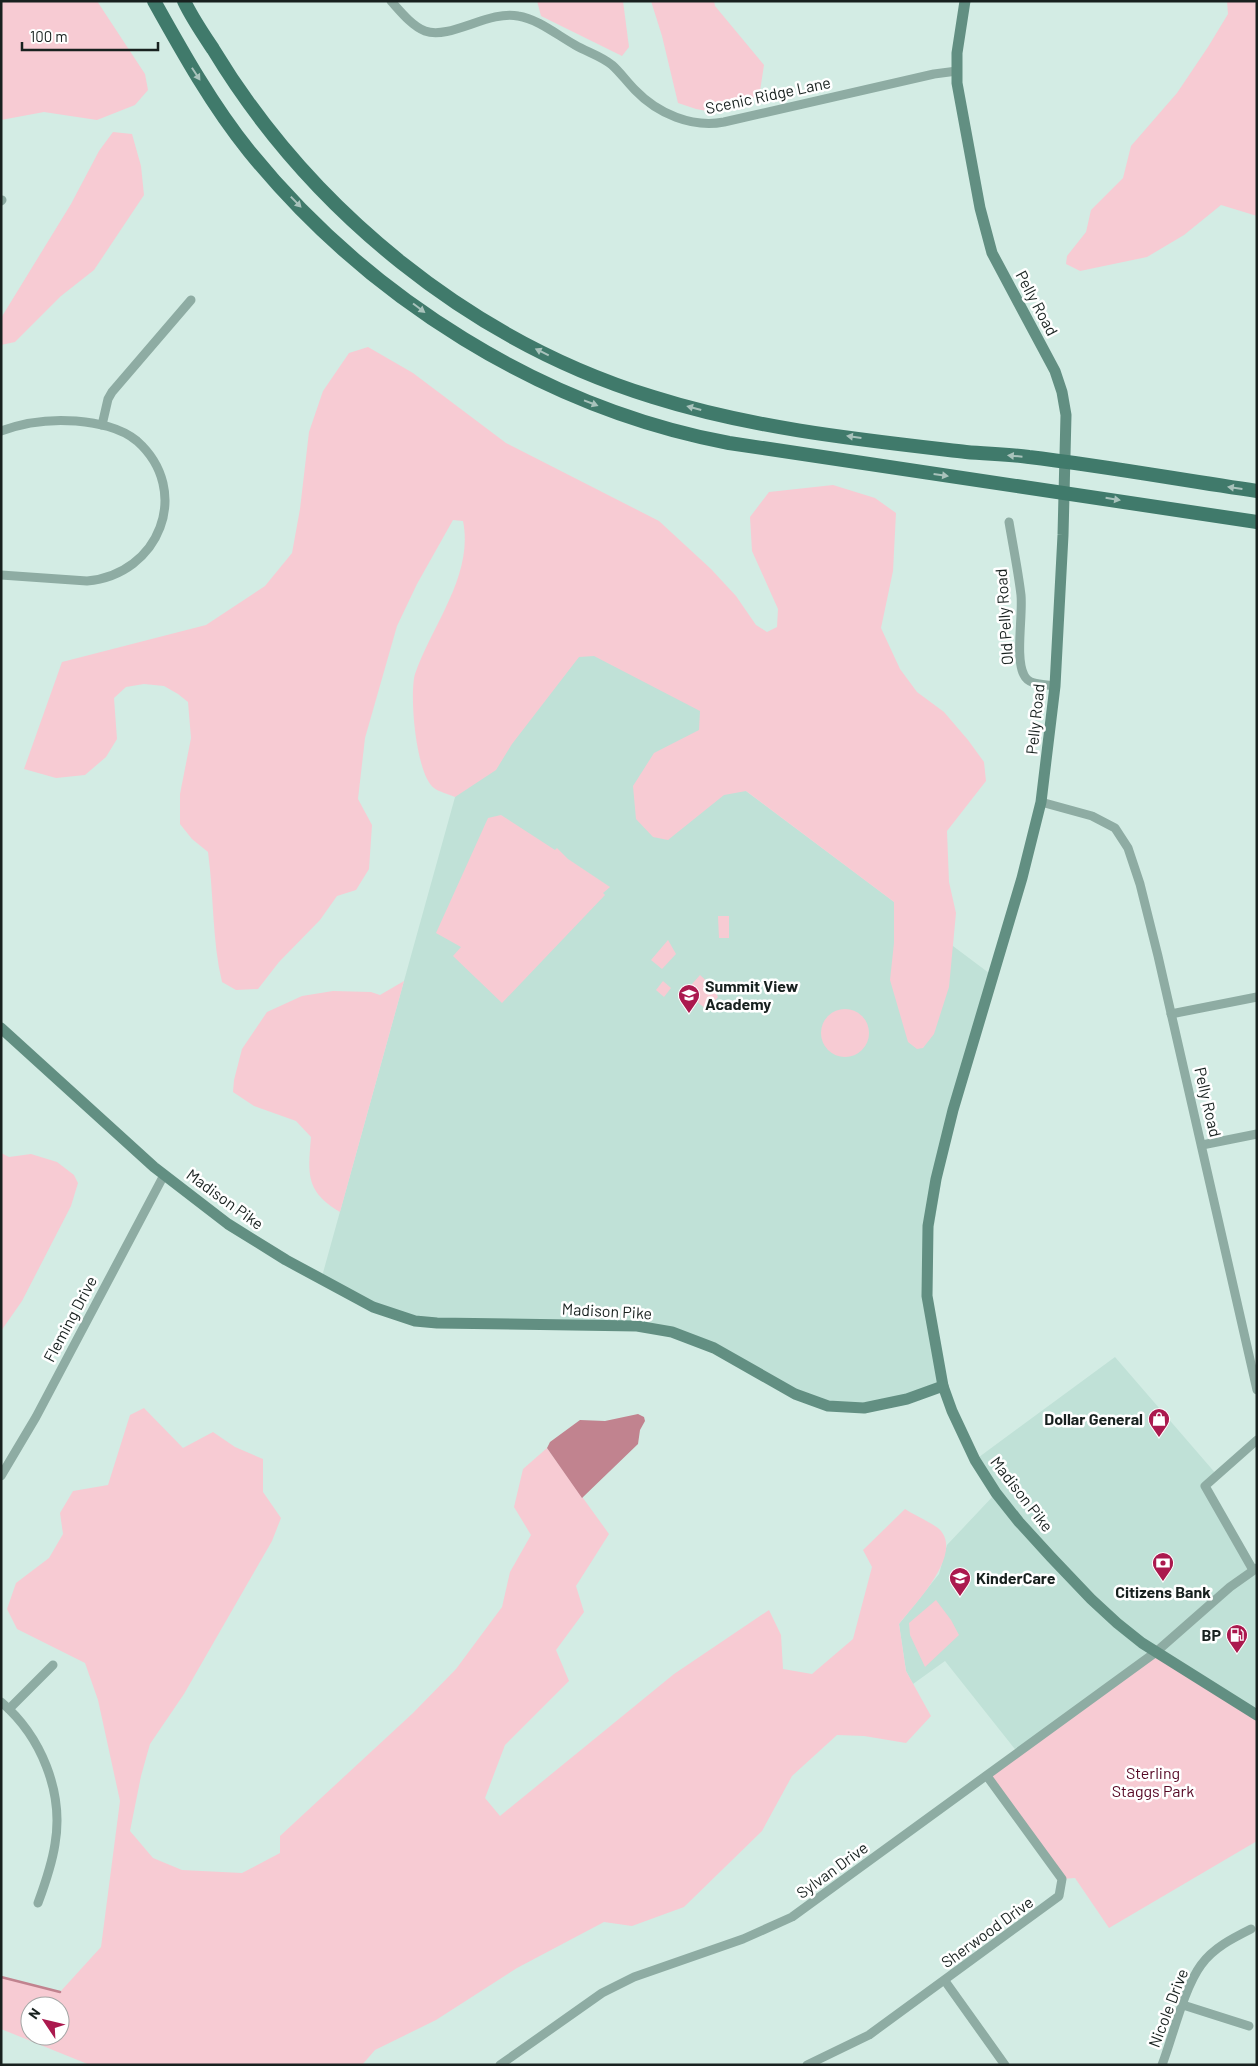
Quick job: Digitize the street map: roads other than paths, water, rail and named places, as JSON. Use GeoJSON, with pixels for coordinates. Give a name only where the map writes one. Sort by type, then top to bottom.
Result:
{"type":"FeatureCollection","features":[{"type":"Feature","properties":{"kind":"main road"},"geometry":{"type":"LineString","coordinates":[[154,1],[191,67],[250,151],[308,214],[345,250],[423,311],[523,373],[564,393],[606,409],[694,436],[874,466],[1064,492],[1257,522]]}},
{"type":"Feature","properties":{"kind":"main road"},"geometry":{"type":"LineString","coordinates":[[184,1],[245,101],[271,134],[324,194],[393,256],[447,296],[517,339],[571,366],[654,398],[713,413],[797,430],[1064,462],[1257,491]]}},
{"type":"Feature","properties":{"kind":"street","name":"Scenic Ridge Lane"},"geometry":{"type":"LineString","coordinates":[[390,1],[418,27],[432,32],[439,32],[505,15],[517,15],[530,19],[576,46],[604,59],[613,66],[635,91],[659,107],[677,118],[703,125],[724,122],[934,74],[956,71]]}},
{"type":"Feature","properties":{"kind":"street","name":"Pelly Road"},"geometry":{"type":"LineString","coordinates":[[965,1],[956,71],[973,175],[992,253],[1054,371],[1062,392],[1066,416],[1055,686],[1041,802],[1092,816],[1115,828],[1128,848],[1140,884],[1171,1014],[1257,1390]]}},
{"type":"Feature","properties":{"kind":"street"},"geometry":{"type":"LineString","coordinates":[[102,425],[108,399],[112,392],[190,300]]}},
{"type":"Feature","properties":{"kind":"street"},"geometry":{"type":"LineString","coordinates":[[1,431],[18,425],[62,420],[110,427],[136,441],[154,464],[165,494],[162,520],[157,536],[148,550],[126,570],[99,580],[87,581],[1,575]]}},
{"type":"Feature","properties":{"kind":"street","name":"Old Pelly Road"},"geometry":{"type":"LineString","coordinates":[[1009,522],[1021,595],[1020,663],[1024,677],[1031,683],[1055,686]]}},
{"type":"Feature","properties":{"kind":"street"},"geometry":{"type":"LineString","coordinates":[[943,1386],[927,1296],[928,1226],[954,1110],[1022,878],[1041,802]]}},
{"type":"Feature","properties":{"kind":"street"},"geometry":{"type":"LineString","coordinates":[[1171,1014],[1257,997]]}},
{"type":"Feature","properties":{"kind":"street","name":"Madison Pike"},"geometry":{"type":"LineString","coordinates":[[1,1028],[164,1175],[228,1224],[286,1260],[373,1307],[415,1321],[496,1325],[637,1326],[672,1332],[714,1348],[801,1397],[828,1406],[864,1408],[907,1398],[943,1386],[952,1411],[975,1460],[996,1493],[1020,1522],[1097,1605],[1127,1632],[1257,1716]]}},
{"type":"Feature","properties":{"kind":"street"},"geometry":{"type":"LineString","coordinates":[[1202,1145],[1257,1134]]}},
{"type":"Feature","properties":{"kind":"street","name":"Fleming Drive"},"geometry":{"type":"LineString","coordinates":[[1,1476],[36,1417],[164,1175]]}},
{"type":"Feature","properties":{"kind":"street"},"geometry":{"type":"LineString","coordinates":[[1255,1569],[1205,1486],[1257,1440]]}},
{"type":"Feature","properties":{"kind":"street","name":"Sylvan Drive"},"geometry":{"type":"LineString","coordinates":[[500,2065],[602,1992],[634,1977],[743,1939],[792,1917],[1156,1652],[1230,1587],[1255,1569]]}},
{"type":"Feature","properties":{"kind":"street"},"geometry":{"type":"LineString","coordinates":[[9,1710],[53,1664]]}},
{"type":"Feature","properties":{"kind":"street"},"geometry":{"type":"LineString","coordinates":[[1,1702],[25,1727],[38,1749],[52,1784],[56,1806],[55,1842],[51,1862],[38,1903]]}},
{"type":"Feature","properties":{"kind":"street","name":"Sherwood Drive"},"geometry":{"type":"LineString","coordinates":[[807,2065],[868,2035],[1051,1904],[1059,1896],[1062,1889],[1062,1879],[987,1776]]}},
{"type":"Feature","properties":{"kind":"street","name":"Nicole Drive"},"geometry":{"type":"LineString","coordinates":[[1162,2065],[1192,1981],[1202,1964],[1226,1942],[1251,1929]]}},
{"type":"Feature","properties":{"kind":"street"},"geometry":{"type":"LineString","coordinates":[[945,1981],[1005,2065]]}},
{"type":"Feature","properties":{"kind":"street"},"geometry":{"type":"LineString","coordinates":[[1183,2005],[1249,2026]]}},
{"type":"Feature","properties":{"kind":"waterway"},"geometry":{"type":"LineString","coordinates":[[1,1977],[60,1992]]}},
{"type":"Feature","properties":{"kind":"place","name":"Summit View Academy"},"geometry":{"type":"Point","coordinates":[689,1014]}},
{"type":"Feature","properties":{"kind":"place","name":"Dollar General"},"geometry":{"type":"Point","coordinates":[1159,1438]}},
{"type":"Feature","properties":{"kind":"place","name":"Citizens Bank"},"geometry":{"type":"Point","coordinates":[1163,1582]}},
{"type":"Feature","properties":{"kind":"place","name":"KinderCare"},"geometry":{"type":"Point","coordinates":[960,1597]}},
{"type":"Feature","properties":{"kind":"place","name":"BP"},"geometry":{"type":"Point","coordinates":[1237,1654]}},
{"type":"Feature","properties":{"kind":"park label","name":"Sterling Staggs Park"},"geometry":{"type":"Point","coordinates":[1153,1782]}}]}
